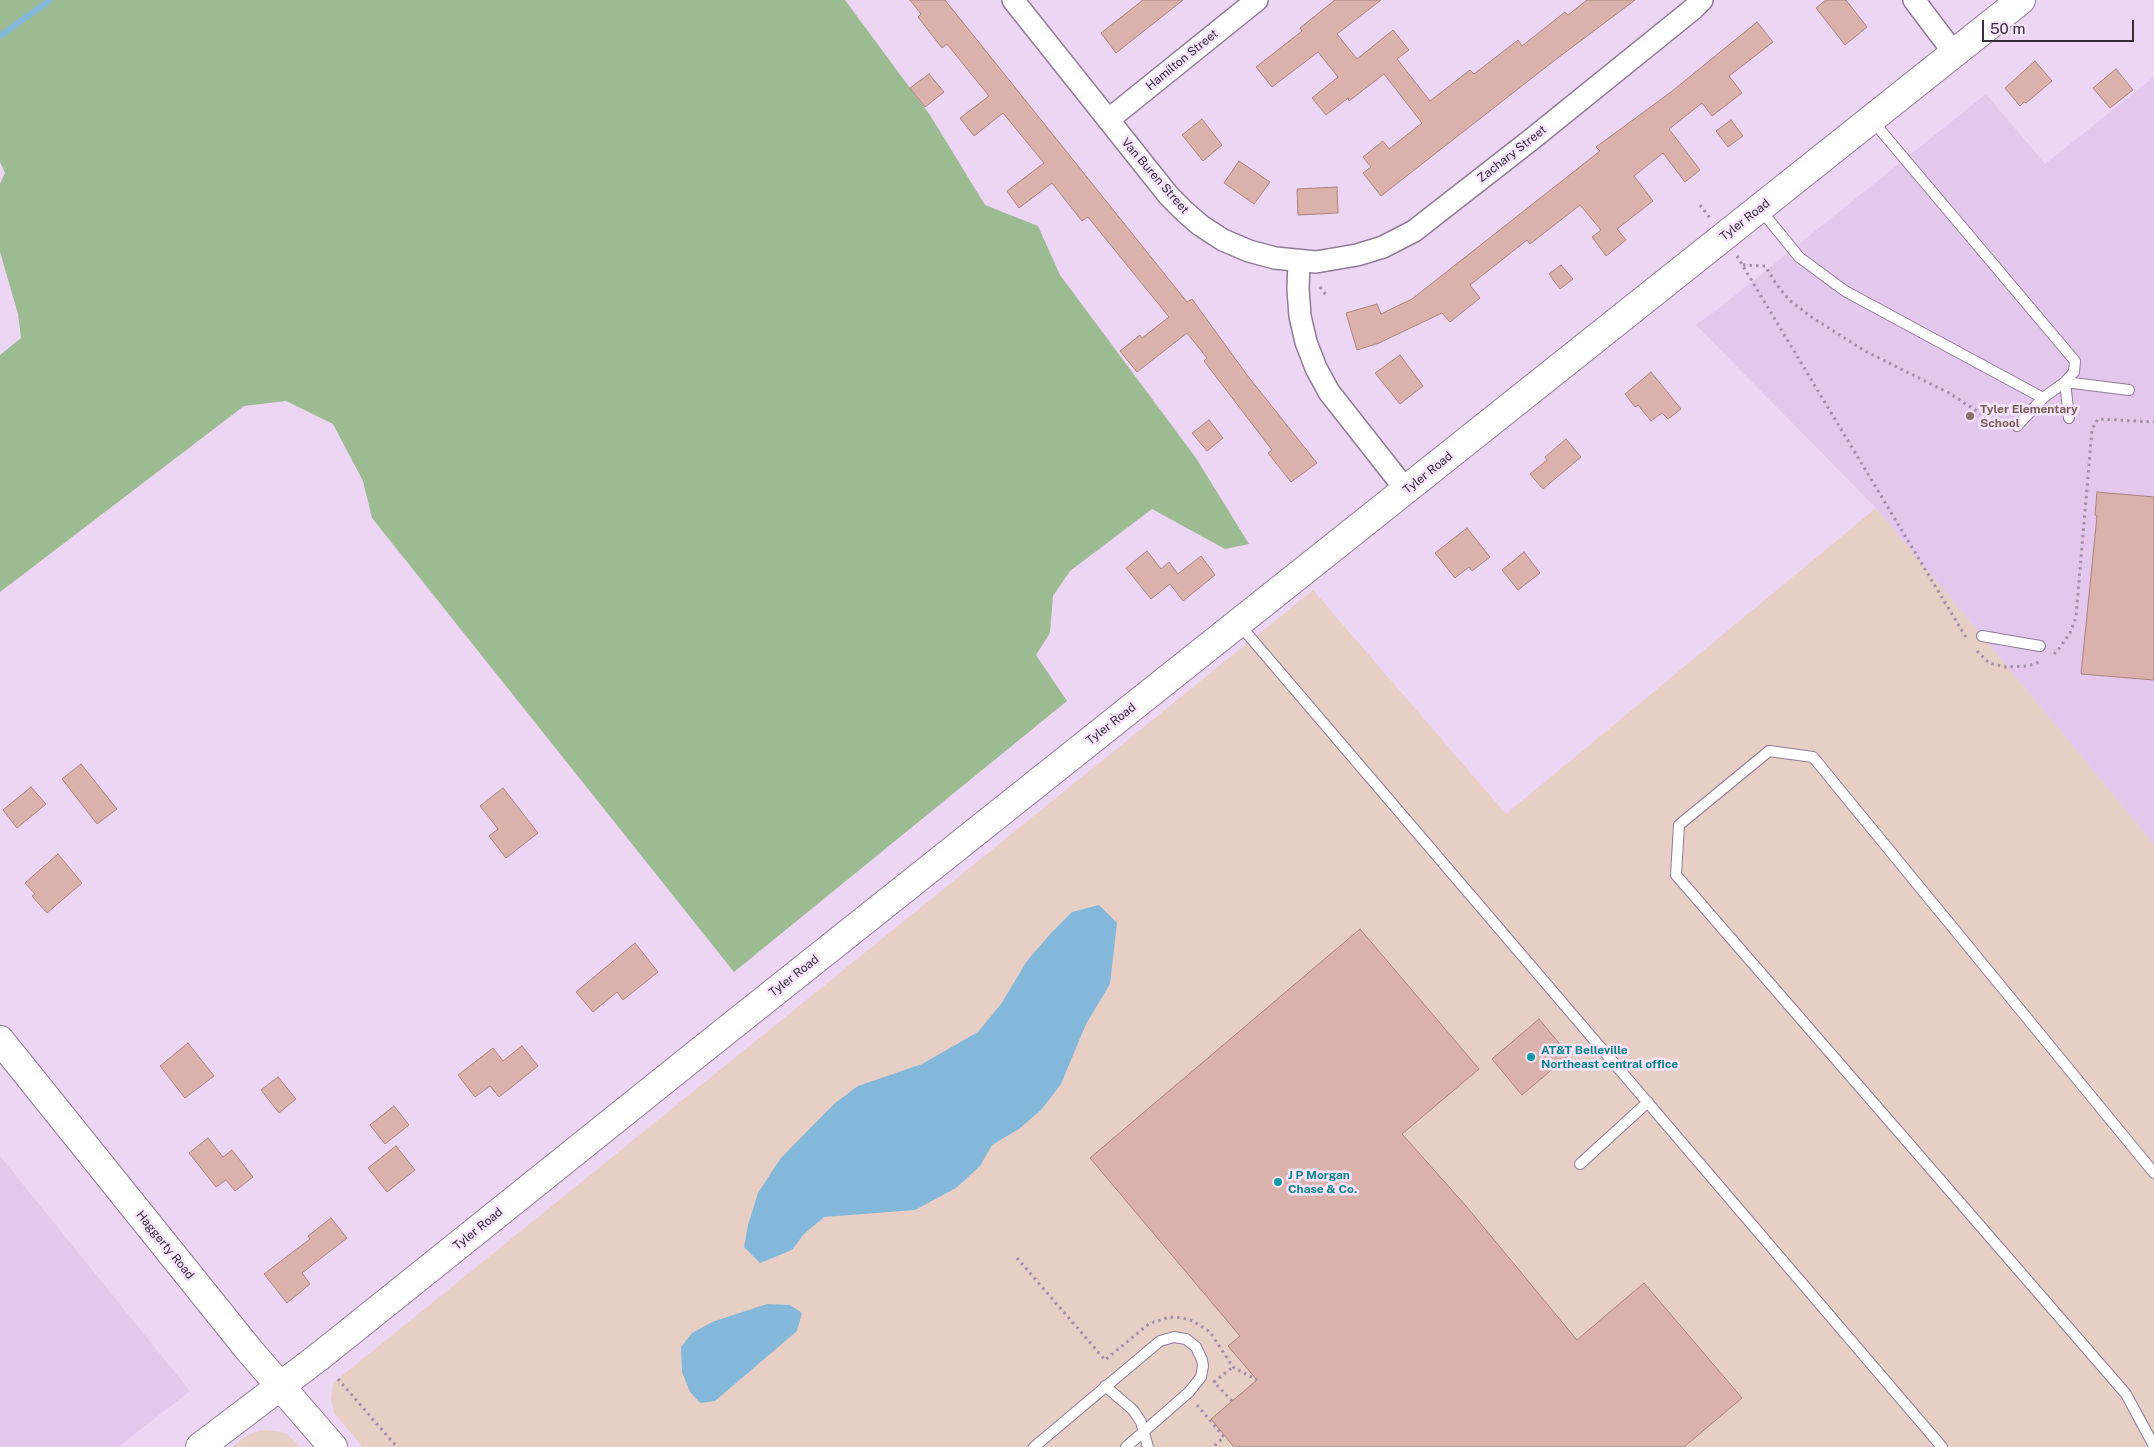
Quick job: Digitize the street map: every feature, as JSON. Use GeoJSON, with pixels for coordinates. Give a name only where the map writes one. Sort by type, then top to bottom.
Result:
{"type":"FeatureCollection","features":[{"type":"Feature","properties":{"kind":"street","name":"Van Buren Street"},"geometry":{"type":"LineString","coordinates":[[1013,0],[1169,196],[1200,225],[1223,240],[1248,251],[1300,262]]}},
{"type":"Feature","properties":{"kind":"street","name":"Hamilton Street"},"geometry":{"type":"LineString","coordinates":[[1108,120],[1257,0]]}},
{"type":"Feature","properties":{"kind":"street","name":"Zachary Street"},"geometry":{"type":"LineString","coordinates":[[1300,262],[1316,262],[1357,255],[1383,247],[1414,231],[1532,139],[1702,0]]}},
{"type":"Feature","properties":{"kind":"street"},"geometry":{"type":"LineString","coordinates":[[1914,0],[1954,53]]}},
{"type":"Feature","properties":{"kind":"street","name":"Tyler Road"},"geometry":{"type":"LineString","coordinates":[[200,1447],[281,1387],[2021,0]]}},
{"type":"Feature","properties":{"kind":"street"},"geometry":{"type":"LineString","coordinates":[[1300,262],[1298,289],[1300,316],[1306,342],[1316,368],[1329,392],[1406,490]]}},
{"type":"Feature","properties":{"kind":"street","name":"Haggerty Road"},"geometry":{"type":"LineString","coordinates":[[0,1040],[249,1350],[333,1447]]}},
{"type":"Feature","properties":{"kind":"lane"},"geometry":{"type":"LineString","coordinates":[[1871,119],[2075,361],[2074,372],[2065,382],[2043,398],[2012,429]]}},
{"type":"Feature","properties":{"kind":"lane"},"geometry":{"type":"LineString","coordinates":[[1760,208],[1799,257],[1845,290],[2043,398]]}},
{"type":"Feature","properties":{"kind":"lane"},"geometry":{"type":"LineString","coordinates":[[2065,382],[2129,390]]}},
{"type":"Feature","properties":{"kind":"lane"},"geometry":{"type":"LineString","coordinates":[[2065,382],[2069,418]]}},
{"type":"Feature","properties":{"kind":"lane"},"geometry":{"type":"LineString","coordinates":[[1238,623],[1942,1447]]}},
{"type":"Feature","properties":{"kind":"lane"},"geometry":{"type":"LineString","coordinates":[[1982,636],[2040,646]]}},
{"type":"Feature","properties":{"kind":"lane"},"geometry":{"type":"LineString","coordinates":[[2154,1173],[1813,757],[1769,751],[1679,825],[1676,875],[2126,1394],[2154,1446]]}},
{"type":"Feature","properties":{"kind":"lane"},"geometry":{"type":"LineString","coordinates":[[1580,1164],[1648,1102]]}},
{"type":"Feature","properties":{"kind":"lane"},"geometry":{"type":"LineString","coordinates":[[1034,1447],[1154,1345],[1167,1337],[1186,1339],[1196,1347],[1203,1366],[1203,1373],[1198,1382],[1126,1447]]}},
{"type":"Feature","properties":{"kind":"lane"},"geometry":{"type":"LineString","coordinates":[[1105,1386],[1133,1410],[1141,1422],[1148,1447]]}},
{"type":"Feature","properties":{"kind":"path"},"geometry":{"type":"LineString","coordinates":[[1700,205],[1742,265],[1969,643]]}},
{"type":"Feature","properties":{"kind":"path"},"geometry":{"type":"LineString","coordinates":[[1742,265],[1765,266],[1789,300],[1813,318],[1865,351],[1949,393],[2012,429]]}},
{"type":"Feature","properties":{"kind":"path"},"geometry":{"type":"LineString","coordinates":[[1320,288],[1326,295]]}},
{"type":"Feature","properties":{"kind":"path"},"geometry":{"type":"LineString","coordinates":[[2051,655],[2058,650],[2070,633],[2076,617],[2092,429],[2098,419],[2154,422]]}},
{"type":"Feature","properties":{"kind":"path"},"geometry":{"type":"LineString","coordinates":[[1976,649],[1989,663],[2006,667],[2027,666],[2044,660]]}},
{"type":"Feature","properties":{"kind":"path"},"geometry":{"type":"LineString","coordinates":[[1017,1258],[1105,1360],[1142,1328],[1157,1320],[1170,1317],[1182,1318],[1202,1325],[1219,1342],[1224,1355],[1233,1366],[1257,1380]]}},
{"type":"Feature","properties":{"kind":"path"},"geometry":{"type":"LineString","coordinates":[[1211,1387],[1214,1382],[1233,1366]]}},
{"type":"Feature","properties":{"kind":"path"},"geometry":{"type":"LineString","coordinates":[[338,1378],[397,1447]]}},
{"type":"Feature","properties":{"kind":"path"},"geometry":{"type":"LineString","coordinates":[[1214,1382],[1232,1401]]}},
{"type":"Feature","properties":{"kind":"path"},"geometry":{"type":"LineString","coordinates":[[1196,1403],[1224,1437],[1213,1447]]}},
{"type":"Feature","properties":{"kind":"shaded area","name":"Tyler Elementary School"},"geometry":{"type":"Polygon","coordinates":[[[2154,77],[2154,844],[1876,508],[1696,325],[1986,94],[2045,164],[2154,77]]]}},
{"type":"Feature","properties":{"kind":"shaded area"},"geometry":{"type":"Polygon","coordinates":[[[1876,508],[2154,844],[2154,1447],[363,1447],[334,1413],[331,1399],[333,1383],[1313,590],[1506,814],[1876,508]]]}},
{"type":"Feature","properties":{"kind":"shaded area"},"geometry":{"type":"Polygon","coordinates":[[[0,1156],[190,1391],[118,1447],[0,1447],[0,1156]]]}},
{"type":"Feature","properties":{"kind":"shaded area"},"geometry":{"type":"Polygon","coordinates":[[[261,1430],[287,1434],[300,1447],[232,1447],[248,1435],[261,1430]]]}},
{"type":"Feature","properties":{"kind":"green space"},"geometry":{"type":"Polygon","coordinates":[[[0,0],[845,0],[930,115],[985,205],[1038,226],[1060,275],[1196,458],[1249,544],[1225,549],[1152,509],[1070,571],[1053,596],[1050,633],[1036,655],[1067,701],[734,972],[372,518],[363,481],[333,424],[286,401],[244,406],[0,592],[0,355],[21,338],[18,314],[0,252],[0,184],[5,173],[0,162],[0,0]]]}},
{"type":"Feature","properties":{"kind":"water"},"geometry":{"type":"Polygon","coordinates":[[[1099,905],[1117,923],[1110,984],[1086,1024],[1061,1084],[1041,1110],[1019,1129],[992,1145],[980,1166],[956,1188],[915,1210],[824,1217],[803,1235],[792,1250],[760,1263],[744,1247],[748,1225],[758,1193],[780,1159],[835,1103],[858,1086],[922,1064],[978,1032],[1001,1004],[1027,961],[1052,932],[1072,912],[1099,905]]]}},
{"type":"Feature","properties":{"kind":"water"},"geometry":{"type":"Polygon","coordinates":[[[767,1304],[790,1305],[802,1313],[797,1331],[715,1401],[700,1403],[690,1392],[682,1372],[681,1347],[692,1333],[712,1322],[767,1304]]]}},
{"type":"Feature","properties":{"kind":"building"},"geometry":{"type":"Polygon","coordinates":[[[910,0],[945,0],[1187,302],[1192,299],[1247,375],[1317,463],[1291,482],[1268,453],[1272,450],[1204,361],[1207,358],[1187,333],[1137,372],[1120,351],[1140,335],[1142,338],[1169,317],[1088,217],[1082,221],[1052,183],[1019,208],[1007,191],[1044,163],[1003,113],[974,136],[960,118],[989,96],[947,44],[942,48],[918,17],[921,14],[910,0]]]}},
{"type":"Feature","properties":{"kind":"building"},"geometry":{"type":"Polygon","coordinates":[[[1143,0],[1183,0],[1116,53],[1101,33],[1143,0]]]}},
{"type":"Feature","properties":{"kind":"building"},"geometry":{"type":"Polygon","coordinates":[[[1335,0],[1381,0],[1337,34],[1357,59],[1393,30],[1409,50],[1397,59],[1430,101],[1470,70],[1474,74],[1518,40],[1522,46],[1565,12],[1568,15],[1587,0],[1635,0],[1381,196],[1363,173],[1371,167],[1363,157],[1383,141],[1389,149],[1422,123],[1384,74],[1349,101],[1348,98],[1326,115],[1312,98],[1338,77],[1318,52],[1272,87],[1256,67],[1302,31],[1300,28],[1335,0]]]}},
{"type":"Feature","properties":{"kind":"building"},"geometry":{"type":"Polygon","coordinates":[[[1826,0],[1846,0],[1867,27],[1845,45],[1816,8],[1826,0]]]}},
{"type":"Feature","properties":{"kind":"building"},"geometry":{"type":"Polygon","coordinates":[[[1757,22],[1773,42],[1729,76],[1742,93],[1712,116],[1702,103],[1669,129],[1700,170],[1685,182],[1663,153],[1634,176],[1653,201],[1617,229],[1626,240],[1606,256],[1592,237],[1601,230],[1580,205],[1530,244],[1527,240],[1470,285],[1480,298],[1450,322],[1442,313],[1379,343],[1357,350],[1346,313],[1377,304],[1381,314],[1412,299],[1600,151],[1596,147],[1671,92],[1757,22]]]}},
{"type":"Feature","properties":{"kind":"building"},"geometry":{"type":"Polygon","coordinates":[[[2035,61],[2052,81],[2020,106],[2005,88],[2035,61]]]}},
{"type":"Feature","properties":{"kind":"building"},"geometry":{"type":"Polygon","coordinates":[[[2116,69],[2133,90],[2110,108],[2093,88],[2116,69]]]}},
{"type":"Feature","properties":{"kind":"building"},"geometry":{"type":"Polygon","coordinates":[[[929,74],[944,92],[925,107],[910,88],[929,74]]]}},
{"type":"Feature","properties":{"kind":"building"},"geometry":{"type":"Polygon","coordinates":[[[1202,119],[1222,145],[1203,161],[1182,135],[1202,119]]]}},
{"type":"Feature","properties":{"kind":"building"},"geometry":{"type":"Polygon","coordinates":[[[1731,120],[1743,136],[1728,147],[1716,131],[1731,120]]]}},
{"type":"Feature","properties":{"kind":"building"},"geometry":{"type":"Polygon","coordinates":[[[1239,161],[1270,182],[1254,204],[1224,183],[1239,161]]]}},
{"type":"Feature","properties":{"kind":"building"},"geometry":{"type":"Polygon","coordinates":[[[1337,187],[1338,213],[1298,215],[1297,189],[1337,187]]]}},
{"type":"Feature","properties":{"kind":"building"},"geometry":{"type":"Polygon","coordinates":[[[1561,265],[1573,279],[1560,289],[1549,274],[1561,265]]]}},
{"type":"Feature","properties":{"kind":"building"},"geometry":{"type":"Polygon","coordinates":[[[1400,355],[1423,386],[1400,404],[1375,373],[1400,355]]]}},
{"type":"Feature","properties":{"kind":"building"},"geometry":{"type":"Polygon","coordinates":[[[1651,372],[1681,409],[1668,419],[1662,413],[1651,421],[1638,405],[1635,407],[1625,394],[1651,372]]]}},
{"type":"Feature","properties":{"kind":"building"},"geometry":{"type":"Polygon","coordinates":[[[1209,420],[1223,438],[1207,451],[1192,433],[1209,420]]]}},
{"type":"Feature","properties":{"kind":"building"},"geometry":{"type":"Polygon","coordinates":[[[1566,439],[1581,457],[1543,489],[1530,474],[1547,460],[1545,457],[1566,439]]]}},
{"type":"Feature","properties":{"kind":"building"},"geometry":{"type":"Polygon","coordinates":[[[2097,492],[2154,497],[2154,680],[2081,674],[2097,516],[2095,515],[2097,492]]]}},
{"type":"Feature","properties":{"kind":"building"},"geometry":{"type":"Polygon","coordinates":[[[1467,528],[1490,557],[1472,571],[1469,567],[1455,578],[1435,553],[1467,528]]]}},
{"type":"Feature","properties":{"kind":"building"},"geometry":{"type":"Polygon","coordinates":[[[1147,551],[1161,569],[1169,562],[1178,574],[1201,556],[1215,575],[1183,601],[1170,584],[1151,599],[1126,568],[1147,551]]]}},
{"type":"Feature","properties":{"kind":"building"},"geometry":{"type":"Polygon","coordinates":[[[1524,552],[1540,573],[1518,590],[1502,570],[1524,552]]]}},
{"type":"Feature","properties":{"kind":"building"},"geometry":{"type":"Polygon","coordinates":[[[81,764],[117,809],[97,824],[62,779],[81,764]]]}},
{"type":"Feature","properties":{"kind":"building"},"geometry":{"type":"Polygon","coordinates":[[[31,787],[46,804],[17,828],[3,810],[31,787]]]}},
{"type":"Feature","properties":{"kind":"building"},"geometry":{"type":"Polygon","coordinates":[[[503,788],[538,833],[506,858],[489,836],[498,829],[480,806],[503,788]]]}},
{"type":"Feature","properties":{"kind":"building"},"geometry":{"type":"Polygon","coordinates":[[[58,854],[82,883],[47,913],[32,896],[35,894],[25,883],[58,854]]]}},
{"type":"Feature","properties":{"kind":"building","name":"J P Morgan Chase & Co."},"geometry":{"type":"Polygon","coordinates":[[[1360,929],[1479,1069],[1402,1134],[1466,1206],[1577,1340],[1644,1283],[1742,1398],[1684,1447],[1234,1447],[1211,1419],[1257,1380],[1228,1346],[1240,1336],[1090,1158],[1360,929]]]}},
{"type":"Feature","properties":{"kind":"building"},"geometry":{"type":"Polygon","coordinates":[[[635,943],[658,972],[623,1000],[617,992],[593,1012],[576,992],[635,943]]]}},
{"type":"Feature","properties":{"kind":"building","name":"AT&T Belleville Northeast central office"},"geometry":{"type":"Polygon","coordinates":[[[1539,1019],[1569,1055],[1522,1095],[1492,1059],[1539,1019]]]}},
{"type":"Feature","properties":{"kind":"building"},"geometry":{"type":"Polygon","coordinates":[[[188,1043],[214,1076],[185,1098],[160,1066],[188,1043]]]}},
{"type":"Feature","properties":{"kind":"building"},"geometry":{"type":"Polygon","coordinates":[[[522,1046],[538,1066],[499,1097],[490,1086],[475,1097],[458,1075],[493,1048],[503,1061],[522,1046]]]}},
{"type":"Feature","properties":{"kind":"building"},"geometry":{"type":"Polygon","coordinates":[[[278,1077],[296,1099],[279,1113],[261,1090],[278,1077]]]}},
{"type":"Feature","properties":{"kind":"building"},"geometry":{"type":"Polygon","coordinates":[[[394,1106],[409,1125],[385,1144],[370,1125],[394,1106]]]}},
{"type":"Feature","properties":{"kind":"building"},"geometry":{"type":"Polygon","coordinates":[[[208,1138],[223,1157],[232,1150],[253,1177],[235,1191],[226,1180],[216,1187],[189,1153],[208,1138]]]}},
{"type":"Feature","properties":{"kind":"building"},"geometry":{"type":"Polygon","coordinates":[[[396,1146],[415,1170],[387,1192],[368,1168],[396,1146]]]}},
{"type":"Feature","properties":{"kind":"building"},"geometry":{"type":"Polygon","coordinates":[[[331,1218],[347,1238],[302,1273],[310,1284],[287,1303],[264,1274],[310,1239],[308,1236],[331,1218]]]}},
{"type":"Feature","properties":{"kind":"waterway"},"geometry":{"type":"LineString","coordinates":[[0,36],[50,0]]}},
{"type":"Feature","properties":{"kind":"place","name":"Tyler Elementary School"},"geometry":{"type":"Point","coordinates":[1970,416]}},
{"type":"Feature","properties":{"kind":"place","name":"AT&T Belleville Northeast central office"},"geometry":{"type":"Point","coordinates":[1531,1057]}},
{"type":"Feature","properties":{"kind":"place","name":"J P Morgan Chase & Co."},"geometry":{"type":"Point","coordinates":[1278,1182]}}]}
